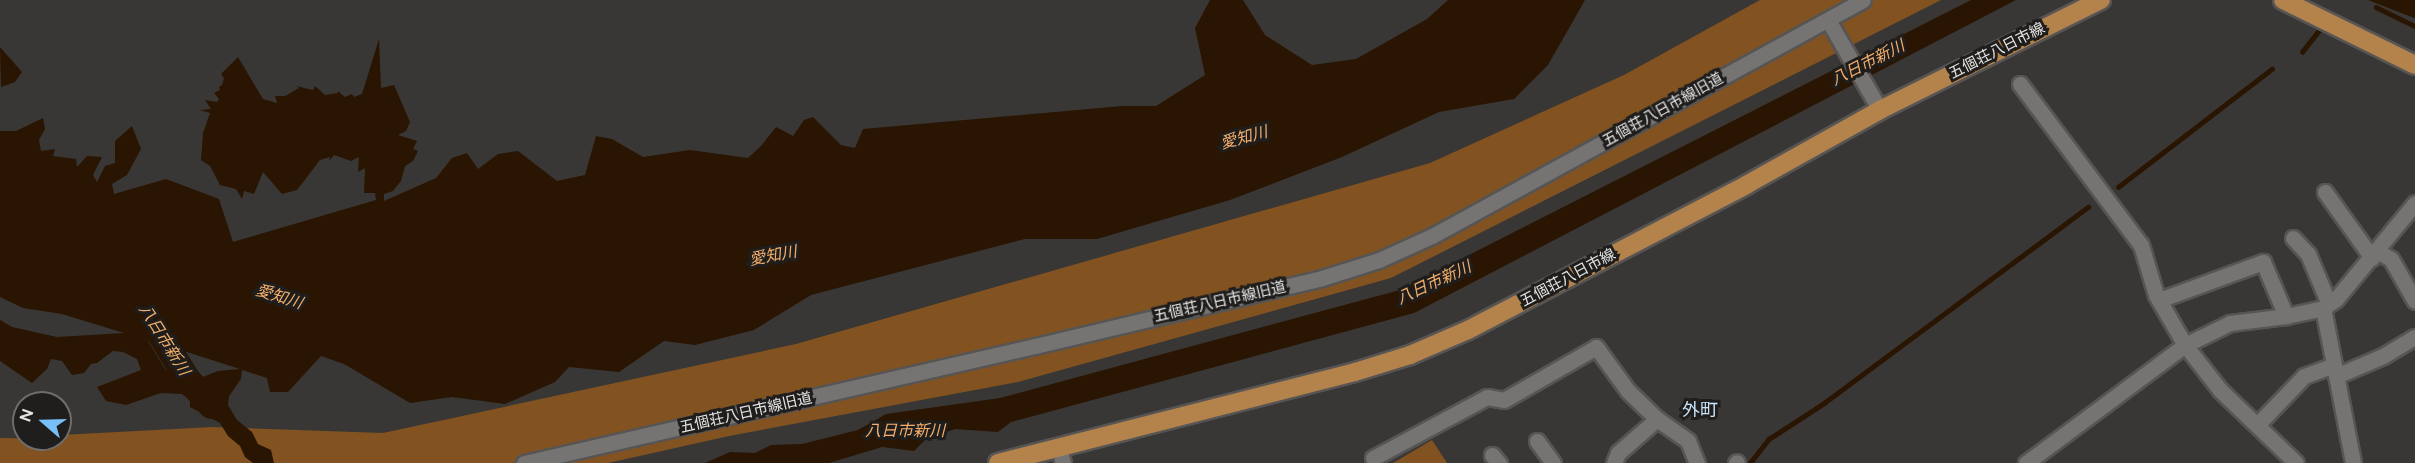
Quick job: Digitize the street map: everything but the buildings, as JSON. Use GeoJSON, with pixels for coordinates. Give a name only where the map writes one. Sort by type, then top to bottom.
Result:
{"type":"FeatureCollection","features":[{"type":"Feature","properties":{"kind":"main road","name":"五個荘八日市線"},"geometry":{"type":"LineString","coordinates":[[998,463],[1061,456],[1410,355],[1468,330],[1725,196],[1876,104],[2101,0]]}},
{"type":"Feature","properties":{"kind":"main road"},"geometry":{"type":"LineString","coordinates":[[2283,0],[2415,65]]}},
{"type":"Feature","properties":{"kind":"street","name":"五個荘八日市線旧道"},"geometry":{"type":"LineString","coordinates":[[524,463],[1058,341],[1322,278],[1379,260],[1432,236],[1863,0]]}},
{"type":"Feature","properties":{"kind":"street"},"geometry":{"type":"LineString","coordinates":[[1828,20],[1876,104]]}},
{"type":"Feature","properties":{"kind":"street"},"geometry":{"type":"LineString","coordinates":[[2020,84],[2141,245],[2159,300],[2185,345],[2220,390],[2258,424],[2296,463]]}},
{"type":"Feature","properties":{"kind":"street"},"geometry":{"type":"LineString","coordinates":[[2325,192],[2374,255],[2391,259],[2415,301]]}},
{"type":"Feature","properties":{"kind":"street"},"geometry":{"type":"LineString","coordinates":[[2026,463],[2185,345],[2230,323],[2286,316],[2326,306],[2374,255],[2415,203]]}},
{"type":"Feature","properties":{"kind":"street"},"geometry":{"type":"LineString","coordinates":[[2293,238],[2308,254],[2326,306],[2335,370],[2353,463]]}},
{"type":"Feature","properties":{"kind":"street"},"geometry":{"type":"LineString","coordinates":[[2159,300],[2264,262],[2286,316]]}},
{"type":"Feature","properties":{"kind":"street"},"geometry":{"type":"LineString","coordinates":[[2258,424],[2304,376],[2335,370],[2382,356],[2415,337]]}},
{"type":"Feature","properties":{"kind":"street"},"geometry":{"type":"LineString","coordinates":[[1369,461],[1487,397],[1504,400],[1596,347],[1628,391],[1657,419],[1688,441],[1697,463]]}},
{"type":"Feature","properties":{"kind":"street"},"geometry":{"type":"LineString","coordinates":[[1614,463],[1618,453],[1657,419]]}},
{"type":"Feature","properties":{"kind":"street"},"geometry":{"type":"LineString","coordinates":[[1537,441],[1553,463]]}},
{"type":"Feature","properties":{"kind":"shaded area"},"geometry":{"type":"Polygon","coordinates":[[[1760,0],[1941,0],[1391,278],[1018,382],[729,436],[608,463],[0,463],[0,438],[12,438],[12,451],[72,451],[72,434],[213,427],[383,433],[796,344],[1430,163],[1624,75],[1760,0]]]}},
{"type":"Feature","properties":{"kind":"shaded area"},"geometry":{"type":"Polygon","coordinates":[[[1432,440],[1447,463],[1393,463],[1432,440]]]}},
{"type":"Feature","properties":{"kind":"water","name":"愛知川"},"geometry":{"type":"Polygon","coordinates":[[[1210,0],[1243,0],[1265,35],[1312,65],[1356,59],[1427,19],[1448,0],[1585,0],[1548,65],[1514,99],[1439,112],[1342,157],[1230,200],[1097,239],[1025,239],[811,295],[754,330],[695,345],[664,341],[619,372],[569,367],[555,382],[505,404],[452,397],[410,403],[344,364],[321,356],[288,392],[270,392],[267,378],[242,370],[241,379],[229,396],[228,405],[237,420],[252,432],[258,444],[271,450],[274,463],[253,463],[245,457],[240,446],[228,436],[220,423],[190,407],[190,400],[182,394],[161,393],[126,405],[106,401],[97,387],[141,370],[137,359],[123,352],[113,351],[97,363],[91,364],[84,373],[72,375],[62,361],[51,359],[47,369],[32,383],[0,361],[0,320],[12,327],[57,337],[124,333],[62,314],[23,308],[0,297],[0,131],[16,131],[43,118],[45,129],[39,140],[41,151],[55,149],[53,156],[76,159],[77,167],[87,156],[102,157],[93,175],[97,182],[105,166],[115,163],[115,141],[132,126],[141,149],[127,175],[112,184],[114,194],[166,179],[219,199],[233,242],[376,200],[375,193],[364,193],[365,168],[358,172],[359,157],[351,161],[334,155],[329,161],[330,157],[320,160],[297,190],[282,194],[263,172],[254,194],[244,191],[242,199],[236,189],[220,185],[210,166],[201,160],[203,133],[210,113],[200,110],[211,109],[205,100],[217,102],[219,99],[214,93],[220,90],[219,87],[222,85],[224,78],[221,74],[238,57],[263,99],[277,103],[275,96],[285,96],[299,88],[296,86],[313,90],[315,86],[325,95],[338,93],[338,91],[345,97],[352,94],[354,97],[362,94],[379,39],[381,88],[394,85],[410,122],[406,131],[398,135],[417,141],[413,149],[418,151],[413,161],[405,166],[401,181],[393,191],[384,194],[384,201],[436,178],[452,158],[467,153],[478,169],[498,154],[518,151],[557,181],[585,175],[596,136],[612,139],[643,157],[690,150],[748,158],[776,127],[793,136],[804,120],[813,117],[841,145],[855,148],[863,129],[1122,106],[1156,106],[1205,75],[1195,28],[1210,0]],[[149,340],[165,369],[179,382],[182,393],[192,372],[200,378],[218,371],[240,369],[149,340]]]}},
{"type":"Feature","properties":{"kind":"water","name":"八日市新川"},"geometry":{"type":"Polygon","coordinates":[[[1971,0],[2016,0],[1414,313],[1011,422],[998,432],[955,429],[926,439],[914,451],[882,447],[829,463],[705,463],[730,452],[755,453],[771,445],[802,444],[858,430],[886,414],[1000,398],[1400,290],[1971,0]]]}},
{"type":"Feature","properties":{"kind":"water"},"geometry":{"type":"Polygon","coordinates":[[[2368,0],[2415,0],[2415,18],[2414,18],[2368,0]]]}},
{"type":"Feature","properties":{"kind":"water"},"geometry":{"type":"Polygon","coordinates":[[[0,47],[22,72],[15,82],[1,87],[0,47]]]}},
{"type":"Feature","properties":{"kind":"waterway"},"geometry":{"type":"LineString","coordinates":[[2376,7],[2415,26]]}},
{"type":"Feature","properties":{"kind":"waterway"},"geometry":{"type":"LineString","coordinates":[[2302,52],[2320,29]]}},
{"type":"Feature","properties":{"kind":"waterway"},"geometry":{"type":"LineString","coordinates":[[2118,187],[2272,69]]}},
{"type":"Feature","properties":{"kind":"waterway"},"geometry":{"type":"LineString","coordinates":[[1750,463],[1769,439],[1824,403],[2088,207]]}},
{"type":"Feature","properties":{"kind":"waterway","name":"八日市新川"},"geometry":{"type":"LineString","coordinates":[[150,318],[186,377],[211,406]]}},
{"type":"Feature","properties":{"kind":"district","name":"外町"},"geometry":{"type":"Point","coordinates":[1700,410]}}]}
